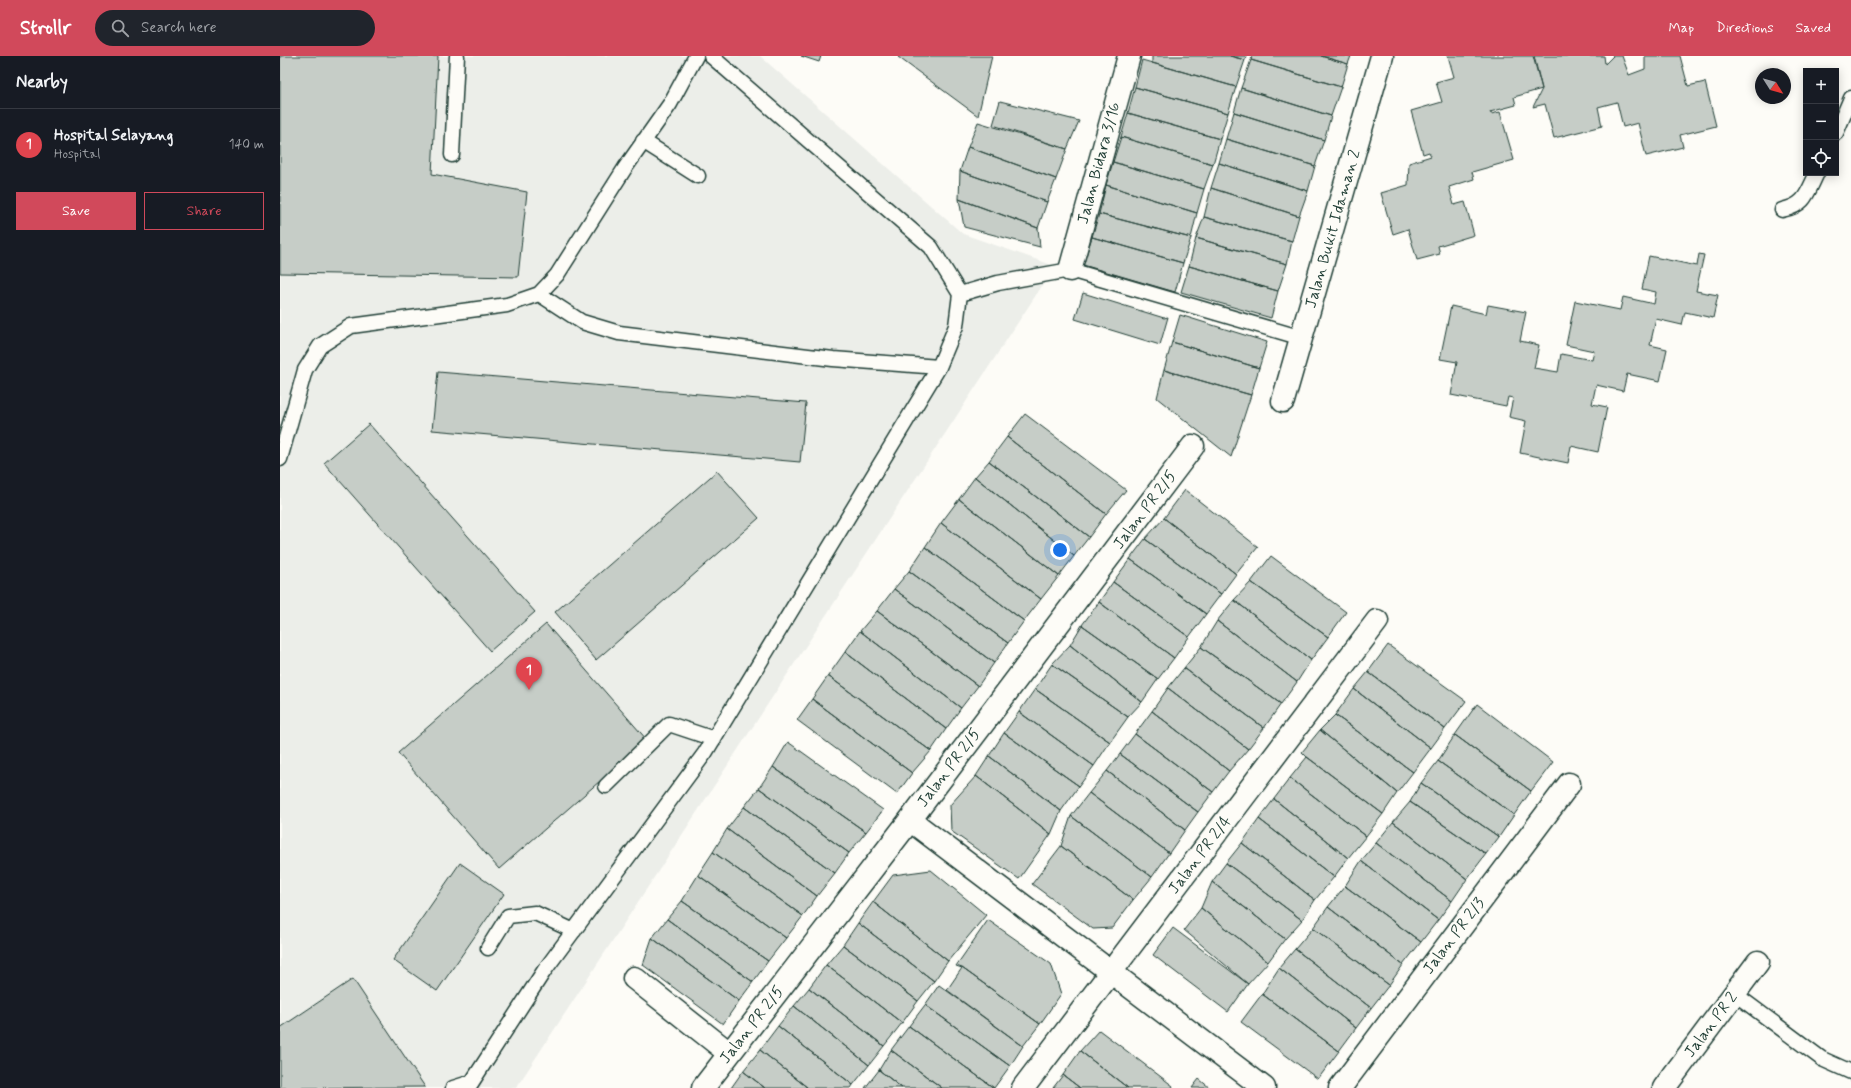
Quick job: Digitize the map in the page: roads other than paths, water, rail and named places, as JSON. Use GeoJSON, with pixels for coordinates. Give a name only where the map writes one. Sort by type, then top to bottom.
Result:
{"type":"FeatureCollection","features":[{"type":"Feature","properties":{"kind":"street","name":"Jalan Bidara 3/16"},"geometry":{"type":"LineString","coordinates":[[1070,270],[1129,56]]}},
{"type":"Feature","properties":{"kind":"street","name":"Jalan Bukit Idaman 2"},"geometry":{"type":"LineString","coordinates":[[1283,401],[1382,56]]}},
{"type":"Feature","properties":{"kind":"street","name":"Jalan PR 2/5"},"geometry":{"type":"LineString","coordinates":[[703,1088],[910,820],[1193,446]]}},
{"type":"Feature","properties":{"kind":"street","name":"Jalan PR 2/4"},"geometry":{"type":"LineString","coordinates":[[1023,1088],[1377,621]]}},
{"type":"Feature","properties":{"kind":"street","name":"Jalan PR 2/3"},"geometry":{"type":"LineString","coordinates":[[1340,1088],[1569,784]]}},
{"type":"Feature","properties":{"kind":"street"},"geometry":{"type":"LineString","coordinates":[[910,820],[1264,1088]]}},
{"type":"Feature","properties":{"kind":"street","name":"Jalan PR 2"},"geometry":{"type":"LineString","coordinates":[[1664,1088],[1758,962]]}},
{"type":"Feature","properties":{"kind":"street"},"geometry":{"type":"LineString","coordinates":[[634,978],[730,1053]]}},
{"type":"Feature","properties":{"kind":"lane"},"geometry":{"type":"LineString","coordinates":[[452,155],[457,56]]}},
{"type":"Feature","properties":{"kind":"lane"},"geometry":{"type":"LineString","coordinates":[[280,459],[305,370],[320,346],[351,326],[507,305],[539,294],[557,275],[644,141],[670,104],[696,56]]}},
{"type":"Feature","properties":{"kind":"lane"},"geometry":{"type":"LineString","coordinates":[[453,1088],[470,1085],[544,971],[705,753],[939,367],[956,326],[960,294],[931,247],[711,56]]}},
{"type":"Feature","properties":{"kind":"lane"},"geometry":{"type":"LineString","coordinates":[[1839,126],[1851,98]]}},
{"type":"Feature","properties":{"kind":"lane"},"geometry":{"type":"LineString","coordinates":[[644,141],[698,176]]}},
{"type":"Feature","properties":{"kind":"lane"},"geometry":{"type":"LineString","coordinates":[[1782,210],[1796,207],[1804,198],[1815,176]]}},
{"type":"Feature","properties":{"kind":"lane"},"geometry":{"type":"LineString","coordinates":[[960,294],[998,283],[1070,270],[1302,338]]}},
{"type":"Feature","properties":{"kind":"lane"},"geometry":{"type":"LineString","coordinates":[[539,294],[582,322],[619,333],[833,359],[939,367]]}},
{"type":"Feature","properties":{"kind":"lane"},"geometry":{"type":"LineString","coordinates":[[606,786],[669,724],[714,739]]}},
{"type":"Feature","properties":{"kind":"lane"},"geometry":{"type":"LineString","coordinates":[[488,948],[508,916],[535,913],[574,931]]}},
{"type":"Feature","properties":{"kind":"lane"},"geometry":{"type":"LineString","coordinates":[[1735,994],[1822,1059],[1851,1072]]}},
{"type":"Feature","properties":{"kind":"place","name":"Hospital Selayang"},"geometry":{"type":"Point","coordinates":[529,690]}}]}
